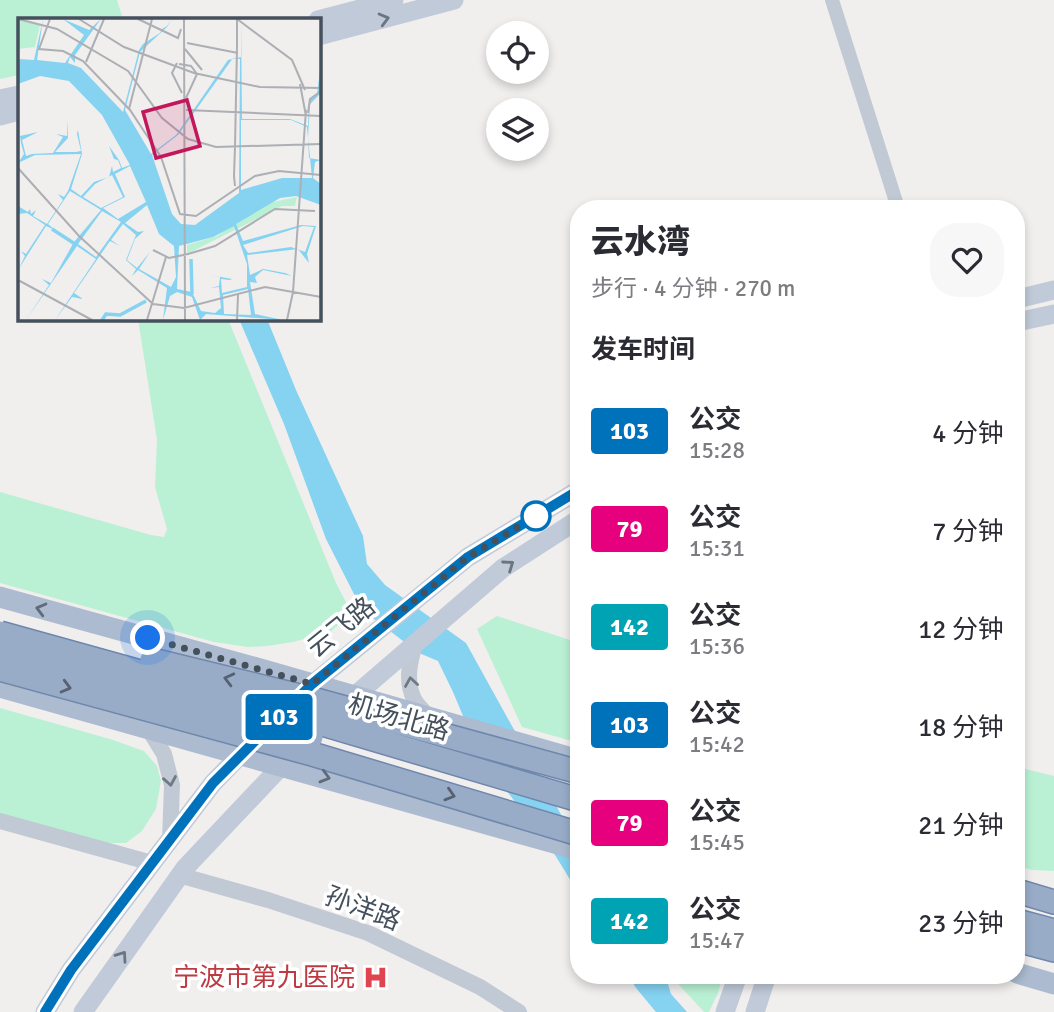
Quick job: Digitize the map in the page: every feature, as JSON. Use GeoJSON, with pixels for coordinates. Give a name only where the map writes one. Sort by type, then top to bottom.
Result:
{"type":"FeatureCollection","features":[{"type":"Feature","properties":{"kind":"highway"},"geometry":{"type":"LineString","coordinates":[[0,623],[320,701],[570,770]]}},
{"type":"Feature","properties":{"kind":"highway","name":"机场北路"},"geometry":{"type":"LineString","coordinates":[[0,633],[245,701],[570,797]]}},
{"type":"Feature","properties":{"kind":"highway","name":"机场北路"},"geometry":{"type":"LineString","coordinates":[[0,652],[308,736],[570,812]]}},
{"type":"Feature","properties":{"kind":"highway"},"geometry":{"type":"LineString","coordinates":[[0,669],[312,754],[570,831]]}},
{"type":"Feature","properties":{"kind":"highway"},"geometry":{"type":"LineString","coordinates":[[1025,893],[1054,902]]}},
{"type":"Feature","properties":{"kind":"highway"},"geometry":{"type":"LineString","coordinates":[[1025,923],[1054,931]]}},
{"type":"Feature","properties":{"kind":"highway"},"geometry":{"type":"LineString","coordinates":[[1025,942],[1054,950]]}},
{"type":"Feature","properties":{"kind":"highway"},"geometry":{"type":"LineString","coordinates":[[1025,953],[1054,961]]}},
{"type":"Feature","properties":{"kind":"main road"},"geometry":{"type":"LineString","coordinates":[[320,19],[394,0]]}},
{"type":"Feature","properties":{"kind":"main road"},"geometry":{"type":"LineString","coordinates":[[320,35],[454,0]]}},
{"type":"Feature","properties":{"kind":"main road"},"geometry":{"type":"LineString","coordinates":[[0,99],[18,95]]}},
{"type":"Feature","properties":{"kind":"main road"},"geometry":{"type":"LineString","coordinates":[[0,116],[18,111]]}},
{"type":"Feature","properties":{"kind":"main road"},"geometry":{"type":"LineString","coordinates":[[1025,297],[1054,290]]}},
{"type":"Feature","properties":{"kind":"main road"},"geometry":{"type":"LineString","coordinates":[[1025,321],[1054,314]]}},
{"type":"Feature","properties":{"kind":"main road","name":"云飞路"},"geometry":{"type":"LineString","coordinates":[[45,1012],[71,970],[170,839],[213,783],[240,754],[312,684],[468,557],[570,495]]}},
{"type":"Feature","properties":{"kind":"main road"},"geometry":{"type":"LineString","coordinates":[[83,1012],[179,875],[282,765],[354,696],[503,568],[570,525]]}},
{"type":"Feature","properties":{"kind":"main road","name":"机场北路"},"geometry":{"type":"LineString","coordinates":[[0,597],[570,757]]}},
{"type":"Feature","properties":{"kind":"main road"},"geometry":{"type":"LineString","coordinates":[[0,687],[570,847]]}},
{"type":"Feature","properties":{"kind":"main road"},"geometry":{"type":"LineString","coordinates":[[1025,885],[1054,893]]}},
{"type":"Feature","properties":{"kind":"main road"},"geometry":{"type":"LineString","coordinates":[[1025,975],[1054,984]]}},
{"type":"Feature","properties":{"kind":"main road"},"geometry":{"type":"LineString","coordinates":[[726,1012],[735,984]]}},
{"type":"Feature","properties":{"kind":"main road"},"geometry":{"type":"LineString","coordinates":[[755,1012],[764,984]]}},
{"type":"Feature","properties":{"kind":"street"},"geometry":{"type":"LineString","coordinates":[[832,0],[895,200]]}},
{"type":"Feature","properties":{"kind":"street"},"geometry":{"type":"LineString","coordinates":[[415,643],[409,665],[409,679],[414,699],[428,717]]}},
{"type":"Feature","properties":{"kind":"street"},"geometry":{"type":"LineString","coordinates":[[148,728],[164,754],[172,785],[170,839]]}},
{"type":"Feature","properties":{"kind":"street"},"geometry":{"type":"LineString","coordinates":[[0,821],[152,863]]}},
{"type":"Feature","properties":{"kind":"street","name":"孙洋路"},"geometry":{"type":"LineString","coordinates":[[179,875],[268,900],[368,933],[480,987],[519,1012]]}},
{"type":"Feature","properties":{"kind":"green space"},"geometry":{"type":"Polygon","coordinates":[[[0,0],[117,0],[121,18],[18,18],[18,75],[0,79],[0,0]]]}},
{"type":"Feature","properties":{"kind":"green space"},"geometry":{"type":"Polygon","coordinates":[[[138,320],[228,320],[347,604],[344,620],[330,632],[293,642],[248,647],[214,642],[0,583],[0,492],[164,537],[167,529],[155,487],[157,440],[138,320]]]}},
{"type":"Feature","properties":{"kind":"green space"},"geometry":{"type":"Polygon","coordinates":[[[497,616],[570,640],[570,740],[522,727],[477,629],[497,616]]]}},
{"type":"Feature","properties":{"kind":"green space"},"geometry":{"type":"Polygon","coordinates":[[[0,708],[144,751],[157,766],[161,781],[156,809],[142,831],[126,843],[105,843],[0,813],[0,708]]]}},
{"type":"Feature","properties":{"kind":"green space"},"geometry":{"type":"Polygon","coordinates":[[[1025,769],[1054,776],[1054,871],[1025,868],[1025,769]]]}},
{"type":"Feature","properties":{"kind":"green space"},"geometry":{"type":"Polygon","coordinates":[[[678,984],[720,984],[709,1012],[704,1012],[678,984]]]}},
{"type":"Feature","properties":{"kind":"water"},"geometry":{"type":"Polygon","coordinates":[[[239,320],[267,320],[296,390],[363,536],[367,564],[385,585],[466,643],[570,831],[570,879],[555,855],[479,754],[438,661],[419,653],[370,616],[354,594],[326,539],[284,424],[239,320]]]}},
{"type":"Feature","properties":{"kind":"water"},"geometry":{"type":"Polygon","coordinates":[[[634,984],[668,984],[671,994],[687,1012],[656,1012],[634,984]]]}},
{"type":"Feature","properties":{"kind":"bus line","name":"103"},"geometry":{"type":"LineString","coordinates":[[45,1012],[71,970],[213,783],[312,684],[468,557],[570,495]]}},
{"type":"Feature","properties":{"kind":"place","name":"宁波市第九医院"},"geometry":{"type":"Point","coordinates":[375,977]}},
{"type":"Feature","properties":{"kind":"route"},"geometry":{"type":"LineString","coordinates":[[148,638],[312,684],[468,557],[536,516]]}}]}
